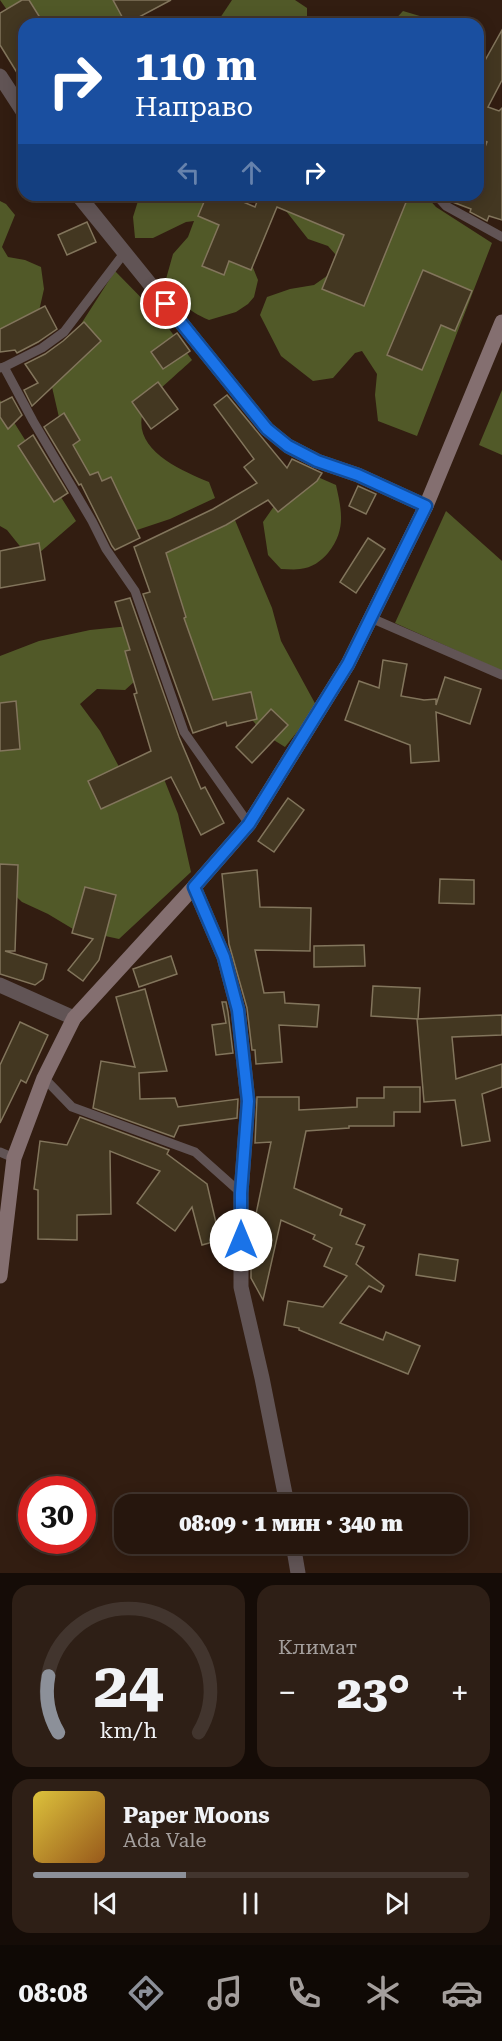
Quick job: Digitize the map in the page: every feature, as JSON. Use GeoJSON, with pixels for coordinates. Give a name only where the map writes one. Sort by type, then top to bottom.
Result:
{"type":"FeatureCollection","features":[{"type":"Feature","properties":{"kind":"street"},"geometry":{"type":"LineString","coordinates":[[0,76],[18,103]]}},
{"type":"Feature","properties":{"kind":"street"},"geometry":{"type":"LineString","coordinates":[[83,201],[267,429],[288,446],[317,461],[358,475],[426,506]]}},
{"type":"Feature","properties":{"kind":"street"},"geometry":{"type":"LineString","coordinates":[[0,1276],[7,1155],[74,1018],[249,824],[348,664],[426,506],[502,322]]}},
{"type":"Feature","properties":{"kind":"street"},"geometry":{"type":"LineString","coordinates":[[194,887],[224,957],[238,1010],[248,1101],[241,1193],[241,1287],[262,1378],[284,1494]]}},
{"type":"Feature","properties":{"kind":"street"},"geometry":{"type":"LineString","coordinates":[[0,985],[74,1018]]}},
{"type":"Feature","properties":{"kind":"street"},"geometry":{"type":"LineString","coordinates":[[295,1554],[298,1573]]}},
{"type":"Feature","properties":{"kind":"lane"},"geometry":{"type":"LineString","coordinates":[[441,201],[446,206],[502,237]]}},
{"type":"Feature","properties":{"kind":"lane"},"geometry":{"type":"LineString","coordinates":[[125,252],[64,332],[42,348],[2,367],[106,549],[135,591],[184,732],[249,824]]}},
{"type":"Feature","properties":{"kind":"lane"},"geometry":{"type":"LineString","coordinates":[[371,618],[502,675]]}},
{"type":"Feature","properties":{"kind":"lane"},"geometry":{"type":"LineString","coordinates":[[44,1078],[72,1107],[195,1152],[241,1193]]}},
{"type":"Feature","properties":{"kind":"green space"},"geometry":{"type":"Polygon","coordinates":[[[0,0],[166,0],[130,18],[18,18],[18,26],[0,0]]]}},
{"type":"Feature","properties":{"kind":"green space"},"geometry":{"type":"Polygon","coordinates":[[[232,0],[295,0],[307,8],[307,18],[220,18],[232,0]]]}},
{"type":"Feature","properties":{"kind":"green space"},"geometry":{"type":"Polygon","coordinates":[[[403,11],[427,18],[397,18],[403,11]]]}},
{"type":"Feature","properties":{"kind":"green space"},"geometry":{"type":"Polygon","coordinates":[[[0,201],[6,204],[15,215],[2,247],[8,257],[25,260],[41,267],[44,289],[37,320],[0,333],[0,201]]]}},
{"type":"Feature","properties":{"kind":"green space"},"geometry":{"type":"Polygon","coordinates":[[[138,201],[216,201],[238,231],[258,280],[254,297],[236,312],[209,320],[194,312],[183,304],[166,279],[173,254],[188,237],[194,221],[186,222],[153,238],[135,238],[133,217],[138,201]]]}},
{"type":"Feature","properties":{"kind":"green space"},"geometry":{"type":"Polygon","coordinates":[[[291,201],[430,201],[436,207],[492,243],[417,436],[378,421],[375,395],[377,374],[362,351],[355,353],[333,378],[313,381],[281,356],[260,315],[267,297],[290,289],[314,285],[344,264],[328,246],[308,239],[286,211],[291,201]]]}},
{"type":"Feature","properties":{"kind":"green space"},"geometry":{"type":"Polygon","coordinates":[[[115,271],[161,318],[192,360],[145,406],[141,421],[143,434],[149,445],[159,455],[184,471],[209,482],[215,498],[170,519],[122,535],[64,439],[49,374],[115,271]]]}},
{"type":"Feature","properties":{"kind":"green space"},"geometry":{"type":"Polygon","coordinates":[[[502,390],[502,455],[479,445],[502,390]]]}},
{"type":"Feature","properties":{"kind":"green space"},"geometry":{"type":"Polygon","coordinates":[[[0,400],[76,521],[31,560],[7,530],[0,526],[0,400]]]}},
{"type":"Feature","properties":{"kind":"green space"},"geometry":{"type":"Polygon","coordinates":[[[304,471],[336,485],[341,512],[340,528],[334,545],[316,564],[304,568],[281,569],[268,555],[263,522],[284,492],[304,471]]]}},
{"type":"Feature","properties":{"kind":"green space"},"geometry":{"type":"Polygon","coordinates":[[[446,511],[502,561],[502,671],[395,623],[446,511]]]}},
{"type":"Feature","properties":{"kind":"green space"},"geometry":{"type":"Polygon","coordinates":[[[232,513],[272,608],[281,641],[317,707],[285,747],[264,734],[242,708],[203,716],[152,548],[232,513]]]}},
{"type":"Feature","properties":{"kind":"green space"},"geometry":{"type":"Polygon","coordinates":[[[129,626],[145,672],[125,690],[97,689],[80,704],[100,731],[126,780],[160,769],[178,814],[191,872],[119,939],[73,929],[22,902],[0,881],[0,656],[39,641],[90,630],[129,626]]]}},
{"type":"Feature","properties":{"kind":"building"},"geometry":{"type":"Polygon","coordinates":[[[22,0],[29,0],[40,18],[18,18],[18,74],[0,45],[0,13],[22,0]]]}},
{"type":"Feature","properties":{"kind":"building"},"geometry":{"type":"Polygon","coordinates":[[[113,0],[171,0],[137,18],[123,18],[113,0]]]}},
{"type":"Feature","properties":{"kind":"building"},"geometry":{"type":"Polygon","coordinates":[[[502,30],[502,80],[488,107],[499,111],[502,108],[502,220],[489,216],[487,221],[470,212],[471,209],[450,201],[484,201],[484,150],[487,142],[484,141],[484,62],[502,30]]]}},
{"type":"Feature","properties":{"kind":"building"},"geometry":{"type":"Polygon","coordinates":[[[204,201],[241,201],[255,207],[257,201],[407,201],[364,306],[322,289],[344,235],[277,207],[251,270],[229,261],[224,275],[202,266],[219,225],[198,216],[204,201]]]}},
{"type":"Feature","properties":{"kind":"building"},"geometry":{"type":"Polygon","coordinates":[[[87,222],[96,242],[67,255],[58,235],[87,222]]]}},
{"type":"Feature","properties":{"kind":"building"},"geometry":{"type":"Polygon","coordinates":[[[423,270],[472,291],[455,331],[441,325],[422,370],[387,355],[423,270]]]}},
{"type":"Feature","properties":{"kind":"building"},"geometry":{"type":"Polygon","coordinates":[[[45,306],[57,329],[17,353],[15,350],[0,352],[0,329],[45,306]]]}},
{"type":"Feature","properties":{"kind":"building"},"geometry":{"type":"Polygon","coordinates":[[[84,322],[101,341],[32,406],[24,390],[38,383],[25,364],[45,354],[84,322]]]}},
{"type":"Feature","properties":{"kind":"building"},"geometry":{"type":"Polygon","coordinates":[[[177,333],[190,351],[163,369],[151,352],[177,333]]]}},
{"type":"Feature","properties":{"kind":"building"},"geometry":{"type":"Polygon","coordinates":[[[158,382],[178,409],[151,429],[132,402],[158,382]]]}},
{"type":"Feature","properties":{"kind":"building"},"geometry":{"type":"Polygon","coordinates":[[[227,395],[287,468],[292,459],[322,473],[317,481],[278,512],[268,500],[226,525],[166,553],[186,617],[184,618],[213,700],[251,692],[257,719],[227,726],[226,722],[193,733],[143,594],[150,592],[134,547],[213,509],[257,483],[244,467],[254,459],[214,405],[227,395]]]}},
{"type":"Feature","properties":{"kind":"building"},"geometry":{"type":"Polygon","coordinates":[[[12,397],[22,415],[8,429],[0,417],[0,403],[12,397]]]}},
{"type":"Feature","properties":{"kind":"building"},"geometry":{"type":"Polygon","coordinates":[[[64,413],[80,440],[73,445],[90,475],[98,472],[102,481],[111,477],[140,538],[115,550],[112,546],[81,484],[79,485],[44,427],[64,413]]]}},
{"type":"Feature","properties":{"kind":"building"},"geometry":{"type":"Polygon","coordinates":[[[33,435],[68,493],[54,502],[18,446],[33,435]]]}},
{"type":"Feature","properties":{"kind":"building"},"geometry":{"type":"Polygon","coordinates":[[[358,486],[376,494],[366,514],[349,506],[358,486]]]}},
{"type":"Feature","properties":{"kind":"building"},"geometry":{"type":"Polygon","coordinates":[[[368,538],[385,549],[356,593],[340,582],[368,538]]]}},
{"type":"Feature","properties":{"kind":"building"},"geometry":{"type":"Polygon","coordinates":[[[39,543],[45,580],[0,588],[0,551],[39,543]]]}},
{"type":"Feature","properties":{"kind":"building"},"geometry":{"type":"Polygon","coordinates":[[[130,598],[179,737],[201,789],[205,787],[224,823],[201,835],[171,777],[101,809],[88,781],[151,751],[134,694],[137,693],[125,651],[130,650],[115,602],[130,598]]]}},
{"type":"Feature","properties":{"kind":"building"},"geometry":{"type":"Polygon","coordinates":[[[383,660],[407,664],[401,696],[424,700],[436,699],[436,705],[445,677],[481,689],[470,724],[436,712],[439,761],[411,763],[410,745],[345,720],[359,681],[379,688],[383,660]]]}},
{"type":"Feature","properties":{"kind":"building"},"geometry":{"type":"Polygon","coordinates":[[[16,701],[20,749],[0,751],[0,703],[16,701]]]}},
{"type":"Feature","properties":{"kind":"building"},"geometry":{"type":"Polygon","coordinates":[[[271,709],[288,725],[252,763],[236,747],[271,709]]]}},
{"type":"Feature","properties":{"kind":"building"},"geometry":{"type":"Polygon","coordinates":[[[288,798],[304,810],[274,852],[258,841],[288,798]]]}},
{"type":"Feature","properties":{"kind":"building"},"geometry":{"type":"Polygon","coordinates":[[[0,864],[18,865],[15,951],[5,951],[47,964],[43,979],[35,985],[0,974],[0,864]]]}},
{"type":"Feature","properties":{"kind":"building"},"geometry":{"type":"Polygon","coordinates":[[[257,870],[260,907],[311,908],[310,951],[255,950],[264,993],[284,992],[285,1003],[319,1005],[317,1027],[279,1025],[282,1062],[256,1064],[247,1008],[229,944],[222,874],[257,870]]]}},
{"type":"Feature","properties":{"kind":"building"},"geometry":{"type":"Polygon","coordinates":[[[440,879],[474,880],[474,904],[439,903],[440,879]]]}},
{"type":"Feature","properties":{"kind":"building"},"geometry":{"type":"Polygon","coordinates":[[[85,887],[116,895],[99,960],[83,981],[68,970],[93,939],[72,933],[85,887]]]}},
{"type":"Feature","properties":{"kind":"building"},"geometry":{"type":"Polygon","coordinates":[[[364,945],[365,966],[314,967],[314,946],[364,945]]]}},
{"type":"Feature","properties":{"kind":"building"},"geometry":{"type":"Polygon","coordinates":[[[171,956],[177,974],[139,987],[133,969],[171,956]]]}},
{"type":"Feature","properties":{"kind":"building"},"geometry":{"type":"Polygon","coordinates":[[[373,986],[420,988],[418,1019],[371,1016],[373,986]]]}},
{"type":"Feature","properties":{"kind":"building"},"geometry":{"type":"Polygon","coordinates":[[[145,989],[167,1071],[139,1073],[140,1099],[175,1098],[178,1107],[238,1099],[237,1118],[179,1126],[174,1137],[93,1108],[101,1061],[135,1067],[116,997],[145,989]]]}},
{"type":"Feature","properties":{"kind":"building"},"geometry":{"type":"Polygon","coordinates":[[[222,1002],[226,1002],[233,1053],[216,1055],[212,1025],[226,1023],[222,1002]]]}},
{"type":"Feature","properties":{"kind":"building"},"geometry":{"type":"Polygon","coordinates":[[[502,1015],[502,1035],[452,1037],[456,1079],[502,1064],[502,1087],[482,1094],[490,1141],[462,1146],[455,1100],[424,1102],[417,1019],[502,1015]]]}},
{"type":"Feature","properties":{"kind":"building"},"geometry":{"type":"Polygon","coordinates":[[[20,1022],[48,1035],[26,1083],[21,1080],[0,1123],[0,1065],[20,1022]]]}},
{"type":"Feature","properties":{"kind":"building"},"geometry":{"type":"Polygon","coordinates":[[[384,1087],[420,1087],[420,1112],[394,1112],[394,1126],[349,1126],[349,1128],[306,1131],[294,1188],[342,1209],[340,1215],[365,1225],[356,1244],[364,1247],[356,1264],[384,1286],[381,1292],[369,1286],[340,1323],[383,1340],[386,1332],[420,1346],[408,1374],[299,1330],[299,1328],[284,1325],[288,1301],[323,1307],[347,1276],[324,1266],[332,1248],[313,1239],[315,1235],[281,1220],[263,1300],[251,1278],[251,1238],[271,1142],[255,1143],[257,1097],[299,1097],[299,1110],[357,1107],[357,1098],[384,1098],[384,1087]]]}},
{"type":"Feature","properties":{"kind":"building"},"geometry":{"type":"Polygon","coordinates":[[[80,1117],[169,1150],[167,1154],[207,1184],[220,1240],[202,1245],[192,1207],[175,1231],[137,1203],[160,1171],[110,1151],[111,1214],[77,1215],[77,1240],[38,1239],[38,1190],[34,1189],[40,1141],[67,1145],[80,1117]]]}},
{"type":"Feature","properties":{"kind":"building"},"geometry":{"type":"Polygon","coordinates":[[[419,1254],[458,1260],[455,1281],[416,1275],[419,1254]]]}},
{"type":"Feature","properties":{"kind":"route"},"geometry":{"type":"LineString","coordinates":[[166,304],[267,429],[288,446],[317,461],[358,475],[426,506],[348,664],[249,824],[194,887],[224,957],[238,1010],[248,1101],[241,1193],[241,1240]]}}]}
